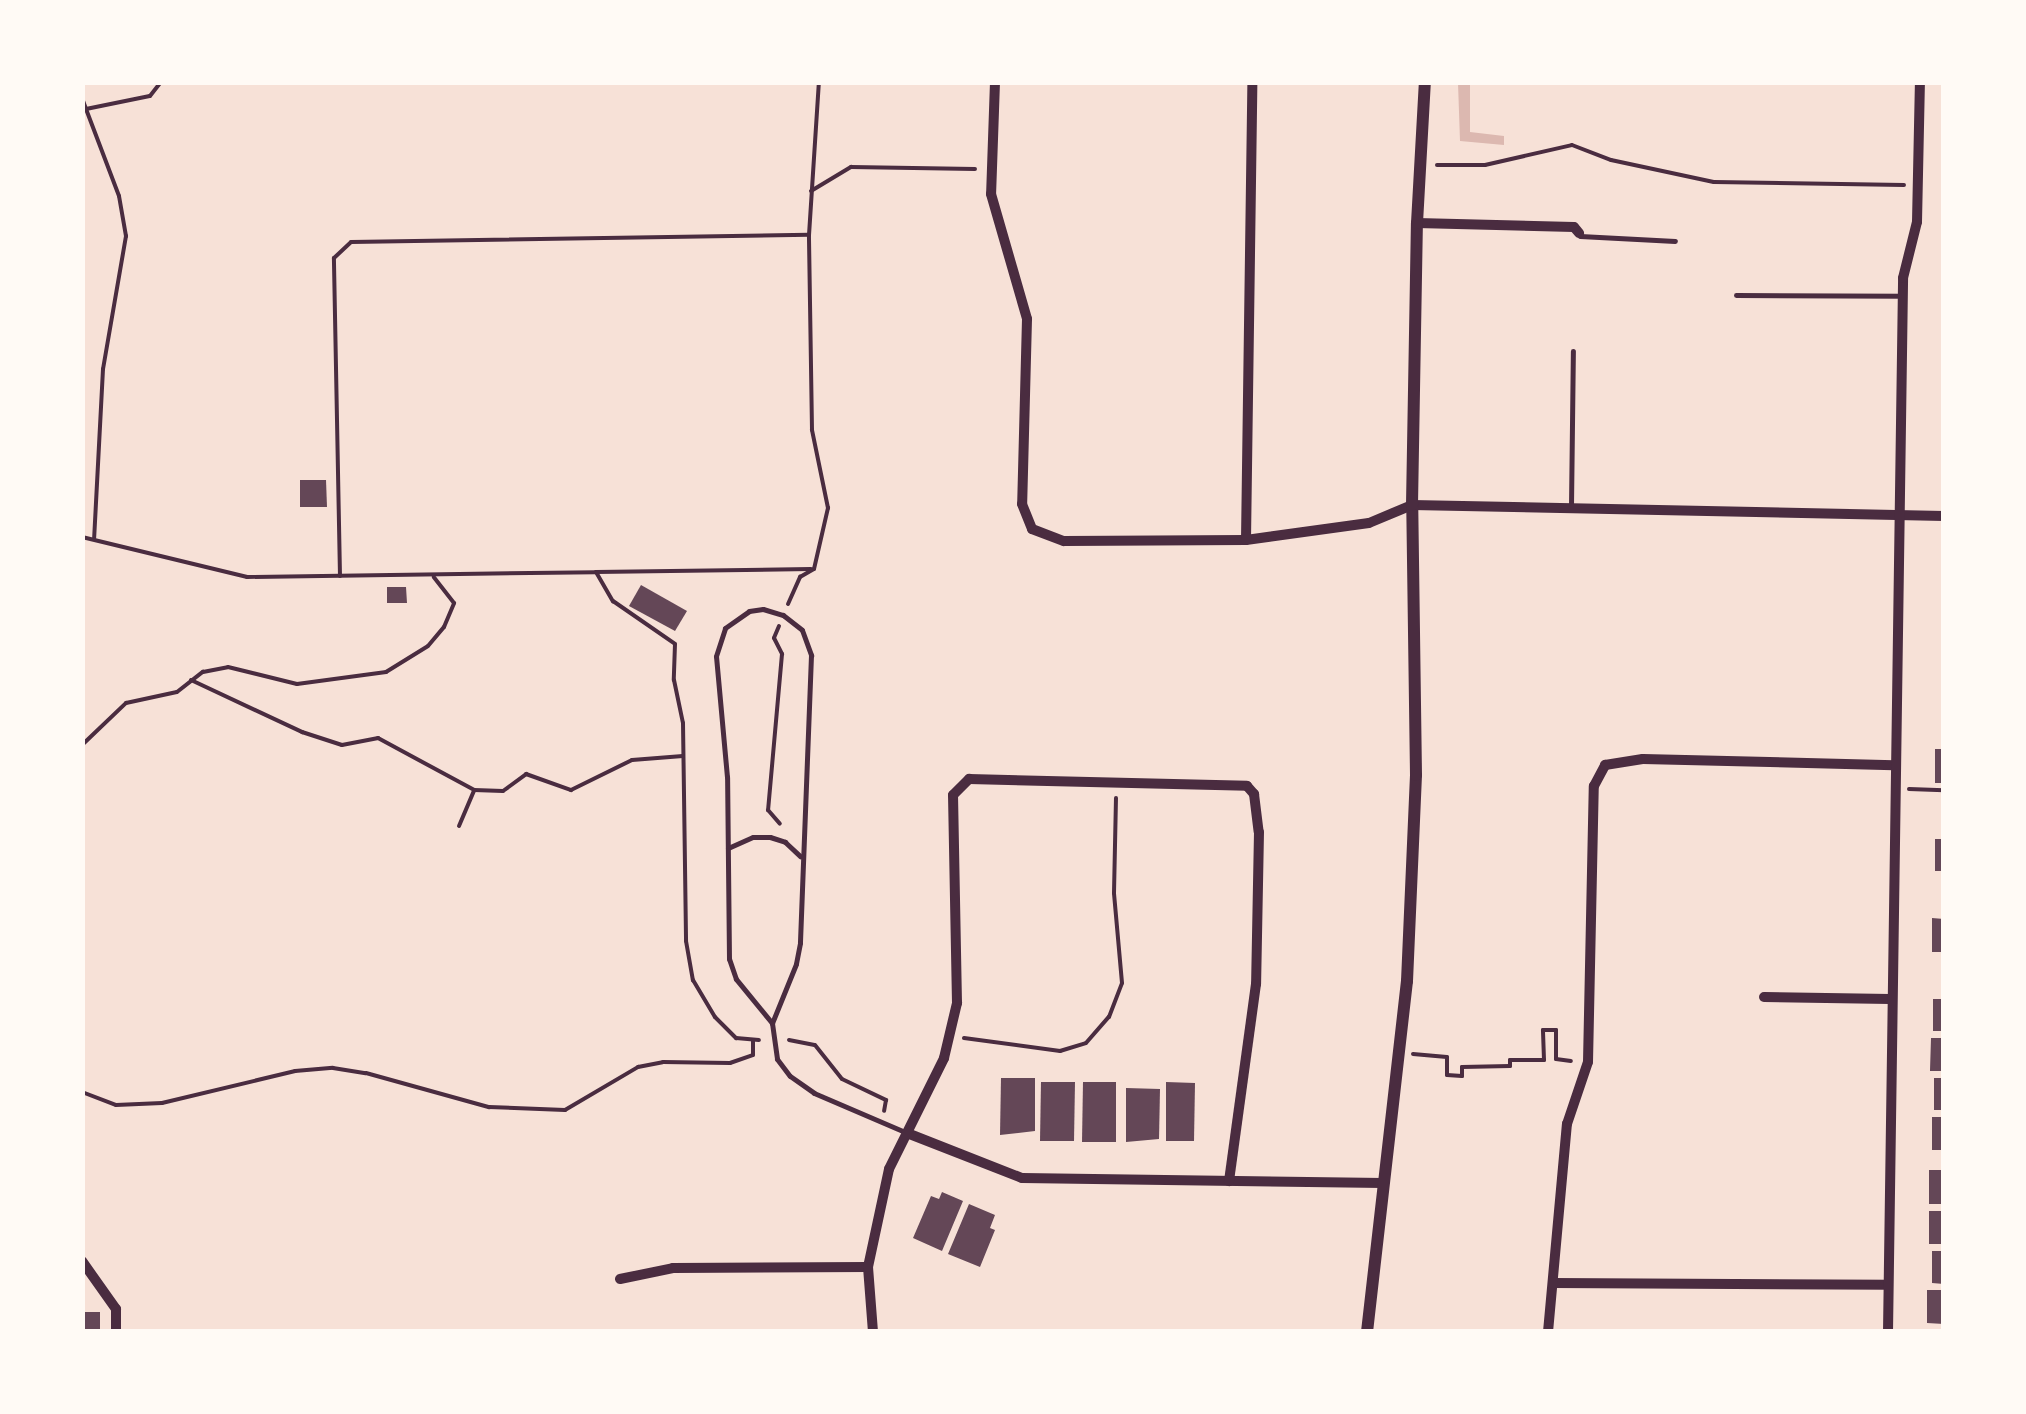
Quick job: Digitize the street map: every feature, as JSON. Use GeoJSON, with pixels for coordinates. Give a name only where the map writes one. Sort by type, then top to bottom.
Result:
{"type":"FeatureCollection","features":[{"type":"Feature","properties":{"kind":"street"},"geometry":{"type":"LineString","coordinates":[[995,82],[991,194],[1027,319],[1022,504],[1032,529],[1064,541],[1246,540],[1369,523],[1412,506],[1944,516]]}},
{"type":"Feature","properties":{"kind":"street"},"geometry":{"type":"LineString","coordinates":[[1246,540],[1252,82]]}},
{"type":"Feature","properties":{"kind":"street"},"geometry":{"type":"LineString","coordinates":[[1367,1332],[1408,981],[1416,775],[1412,506],[1417,223],[1425,82]]}},
{"type":"Feature","properties":{"kind":"street"},"geometry":{"type":"LineString","coordinates":[[1888,1332],[1903,296],[1919,185],[1920,82]]}},
{"type":"Feature","properties":{"kind":"street"},"geometry":{"type":"LineString","coordinates":[[1417,223],[1574,228],[1579,233]]}},
{"type":"Feature","properties":{"kind":"street"},"geometry":{"type":"LineString","coordinates":[[1548,1332],[1567,1124],[1587,1064],[1594,786],[1605,764],[1643,760],[1894,765]]}},
{"type":"Feature","properties":{"kind":"street"},"geometry":{"type":"LineString","coordinates":[[873,1332],[868,1267],[889,1169],[944,1058],[957,1002],[953,796],[970,779],[1247,786],[1258,805],[1256,984],[1228,1181]]}},
{"type":"Feature","properties":{"kind":"street"},"geometry":{"type":"LineString","coordinates":[[1764,997],[1890,999]]}},
{"type":"Feature","properties":{"kind":"street"},"geometry":{"type":"LineString","coordinates":[[907,1133],[1022,1178],[1382,1183]]}},
{"type":"Feature","properties":{"kind":"street"},"geometry":{"type":"LineString","coordinates":[[82,1262],[116,1308],[116,1332]]}},
{"type":"Feature","properties":{"kind":"street"},"geometry":{"type":"LineString","coordinates":[[620,1279],[672,1268],[868,1267]]}},
{"type":"Feature","properties":{"kind":"street"},"geometry":{"type":"LineString","coordinates":[[1552,1284],[1888,1284]]}},
{"type":"Feature","properties":{"kind":"lane"},"geometry":{"type":"LineString","coordinates":[[1579,233],[1580,239],[1676,241]]}},
{"type":"Feature","properties":{"kind":"lane"},"geometry":{"type":"LineString","coordinates":[[1736,294],[1903,296]]}},
{"type":"Feature","properties":{"kind":"lane"},"geometry":{"type":"LineString","coordinates":[[1572,509],[1573,351]]}},
{"type":"Feature","properties":{"kind":"lane"},"geometry":{"type":"LineString","coordinates":[[772,1022],[736,980],[729,959],[727,776],[716,656],[725,628],[749,611],[783,616],[802,630],[811,654],[796,964],[772,1022],[777,1059],[790,1076],[814,1093],[907,1133]]}},
{"type":"Feature","properties":{"kind":"lane"},"geometry":{"type":"LineString","coordinates":[[728,848],[754,837],[785,842],[800,856]]}},
{"type":"Feature","properties":{"kind":"path"},"geometry":{"type":"LineString","coordinates":[[86,109],[150,96],[162,82]]}},
{"type":"Feature","properties":{"kind":"path"},"geometry":{"type":"LineString","coordinates":[[785,842],[782,827],[768,810],[782,654],[774,638],[800,577],[814,568],[828,508],[812,430],[809,235],[818,82]]}},
{"type":"Feature","properties":{"kind":"path"},"geometry":{"type":"LineString","coordinates":[[82,98],[119,196],[126,236],[103,369],[94,539]]}},
{"type":"Feature","properties":{"kind":"path"},"geometry":{"type":"LineString","coordinates":[[1420,164],[1486,165],[1572,146],[1612,160],[1714,182],[1919,185]]}},
{"type":"Feature","properties":{"kind":"path"},"geometry":{"type":"LineString","coordinates":[[811,191],[851,167],[992,170]]}},
{"type":"Feature","properties":{"kind":"path"},"geometry":{"type":"LineString","coordinates":[[340,576],[334,258],[351,242],[809,235]]}},
{"type":"Feature","properties":{"kind":"path"},"geometry":{"type":"LineString","coordinates":[[82,537],[247,576],[814,568]]}},
{"type":"Feature","properties":{"kind":"path"},"geometry":{"type":"LineString","coordinates":[[596,572],[614,600],[675,644],[674,680],[683,756],[686,941],[693,980],[736,1038],[815,1046],[842,1079],[886,1100],[882,1122]]}},
{"type":"Feature","properties":{"kind":"path"},"geometry":{"type":"LineString","coordinates":[[82,745],[126,703],[177,692],[203,672],[228,667],[297,684],[386,672],[428,646],[444,627],[454,603],[432,574]]}},
{"type":"Feature","properties":{"kind":"path"},"geometry":{"type":"LineString","coordinates":[[192,680],[302,732],[342,744],[378,738],[474,790],[503,792],[526,774],[572,790],[632,760],[683,756]]}},
{"type":"Feature","properties":{"kind":"path"},"geometry":{"type":"LineString","coordinates":[[950,1034],[1060,1050],[1086,1043],[1109,1017],[1122,983],[1114,893],[1117,782]]}},
{"type":"Feature","properties":{"kind":"path"},"geometry":{"type":"LineString","coordinates":[[1894,789],[1944,790]]}},
{"type":"Feature","properties":{"kind":"path"},"geometry":{"type":"LineString","coordinates":[[458,826],[474,790]]}},
{"type":"Feature","properties":{"kind":"path"},"geometry":{"type":"LineString","coordinates":[[1399,1053],[1447,1057],[1447,1075],[1462,1076],[1462,1067],[1510,1066],[1510,1060],[1544,1060],[1542,1030],[1556,1030],[1556,1059],[1587,1064]]}},
{"type":"Feature","properties":{"kind":"path"},"geometry":{"type":"LineString","coordinates":[[82,1092],[116,1104],[162,1103],[294,1071],[333,1068],[366,1073],[488,1107],[565,1110],[638,1067],[663,1062],[730,1063],[753,1055],[753,1040]]}},
{"type":"Feature","properties":{"kind":"shaded area"},"geometry":{"type":"Polygon","coordinates":[[[1458,83],[1470,83],[1470,132],[1504,136],[1504,145],[1460,141],[1458,83]]]}},
{"type":"Feature","properties":{"kind":"building"},"geometry":{"type":"Polygon","coordinates":[[[300,480],[326,480],[327,507],[300,507],[300,480]]]}},
{"type":"Feature","properties":{"kind":"building"},"geometry":{"type":"Polygon","coordinates":[[[641,585],[687,611],[675,631],[629,606],[641,585]]]}},
{"type":"Feature","properties":{"kind":"building"},"geometry":{"type":"Polygon","coordinates":[[[387,587],[406,587],[407,603],[387,603],[387,587]]]}},
{"type":"Feature","properties":{"kind":"building"},"geometry":{"type":"Polygon","coordinates":[[[1935,749],[1944,749],[1944,783],[1935,783],[1935,749]]]}},
{"type":"Feature","properties":{"kind":"building"},"geometry":{"type":"Polygon","coordinates":[[[1935,839],[1944,839],[1944,871],[1935,871],[1935,839]]]}},
{"type":"Feature","properties":{"kind":"building"},"geometry":{"type":"Polygon","coordinates":[[[1932,918],[1944,919],[1944,952],[1932,952],[1932,918]]]}},
{"type":"Feature","properties":{"kind":"building"},"geometry":{"type":"Polygon","coordinates":[[[1933,999],[1944,999],[1944,1031],[1933,1031],[1933,999]]]}},
{"type":"Feature","properties":{"kind":"building"},"geometry":{"type":"Polygon","coordinates":[[[1931,1038],[1944,1038],[1944,1071],[1930,1071],[1931,1038]]]}},
{"type":"Feature","properties":{"kind":"building"},"geometry":{"type":"Polygon","coordinates":[[[1001,1078],[1035,1078],[1035,1131],[1000,1135],[1001,1078]]]}},
{"type":"Feature","properties":{"kind":"building"},"geometry":{"type":"Polygon","coordinates":[[[1934,1078],[1944,1078],[1944,1110],[1934,1110],[1934,1078]]]}},
{"type":"Feature","properties":{"kind":"building"},"geometry":{"type":"Polygon","coordinates":[[[1041,1082],[1075,1082],[1074,1141],[1040,1141],[1041,1082]]]}},
{"type":"Feature","properties":{"kind":"building"},"geometry":{"type":"Polygon","coordinates":[[[1083,1082],[1116,1082],[1116,1142],[1082,1142],[1083,1082]]]}},
{"type":"Feature","properties":{"kind":"building"},"geometry":{"type":"Polygon","coordinates":[[[1166,1082],[1195,1083],[1194,1141],[1166,1141],[1166,1082]]]}},
{"type":"Feature","properties":{"kind":"building"},"geometry":{"type":"Polygon","coordinates":[[[1126,1088],[1160,1089],[1159,1139],[1126,1142],[1126,1088]]]}},
{"type":"Feature","properties":{"kind":"building"},"geometry":{"type":"Polygon","coordinates":[[[1932,1117],[1944,1117],[1944,1150],[1932,1150],[1932,1117]]]}},
{"type":"Feature","properties":{"kind":"building"},"geometry":{"type":"Polygon","coordinates":[[[1929,1170],[1944,1170],[1944,1204],[1929,1204],[1929,1170]]]}},
{"type":"Feature","properties":{"kind":"building"},"geometry":{"type":"Polygon","coordinates":[[[942,1192],[963,1201],[942,1251],[913,1238],[931,1196],[939,1199],[942,1192]]]}},
{"type":"Feature","properties":{"kind":"building"},"geometry":{"type":"Polygon","coordinates":[[[969,1204],[995,1215],[990,1228],[995,1230],[980,1267],[948,1254],[969,1204]]]}},
{"type":"Feature","properties":{"kind":"building"},"geometry":{"type":"Polygon","coordinates":[[[1929,1211],[1944,1211],[1944,1244],[1929,1244],[1929,1211]]]}},
{"type":"Feature","properties":{"kind":"building"},"geometry":{"type":"Polygon","coordinates":[[[1932,1251],[1944,1251],[1944,1284],[1932,1283],[1932,1251]]]}},
{"type":"Feature","properties":{"kind":"building"},"geometry":{"type":"Polygon","coordinates":[[[1927,1290],[1944,1290],[1944,1324],[1927,1323],[1927,1290]]]}},
{"type":"Feature","properties":{"kind":"building"},"geometry":{"type":"Polygon","coordinates":[[[82,1312],[100,1312],[100,1332],[82,1332],[82,1312]]]}}]}
